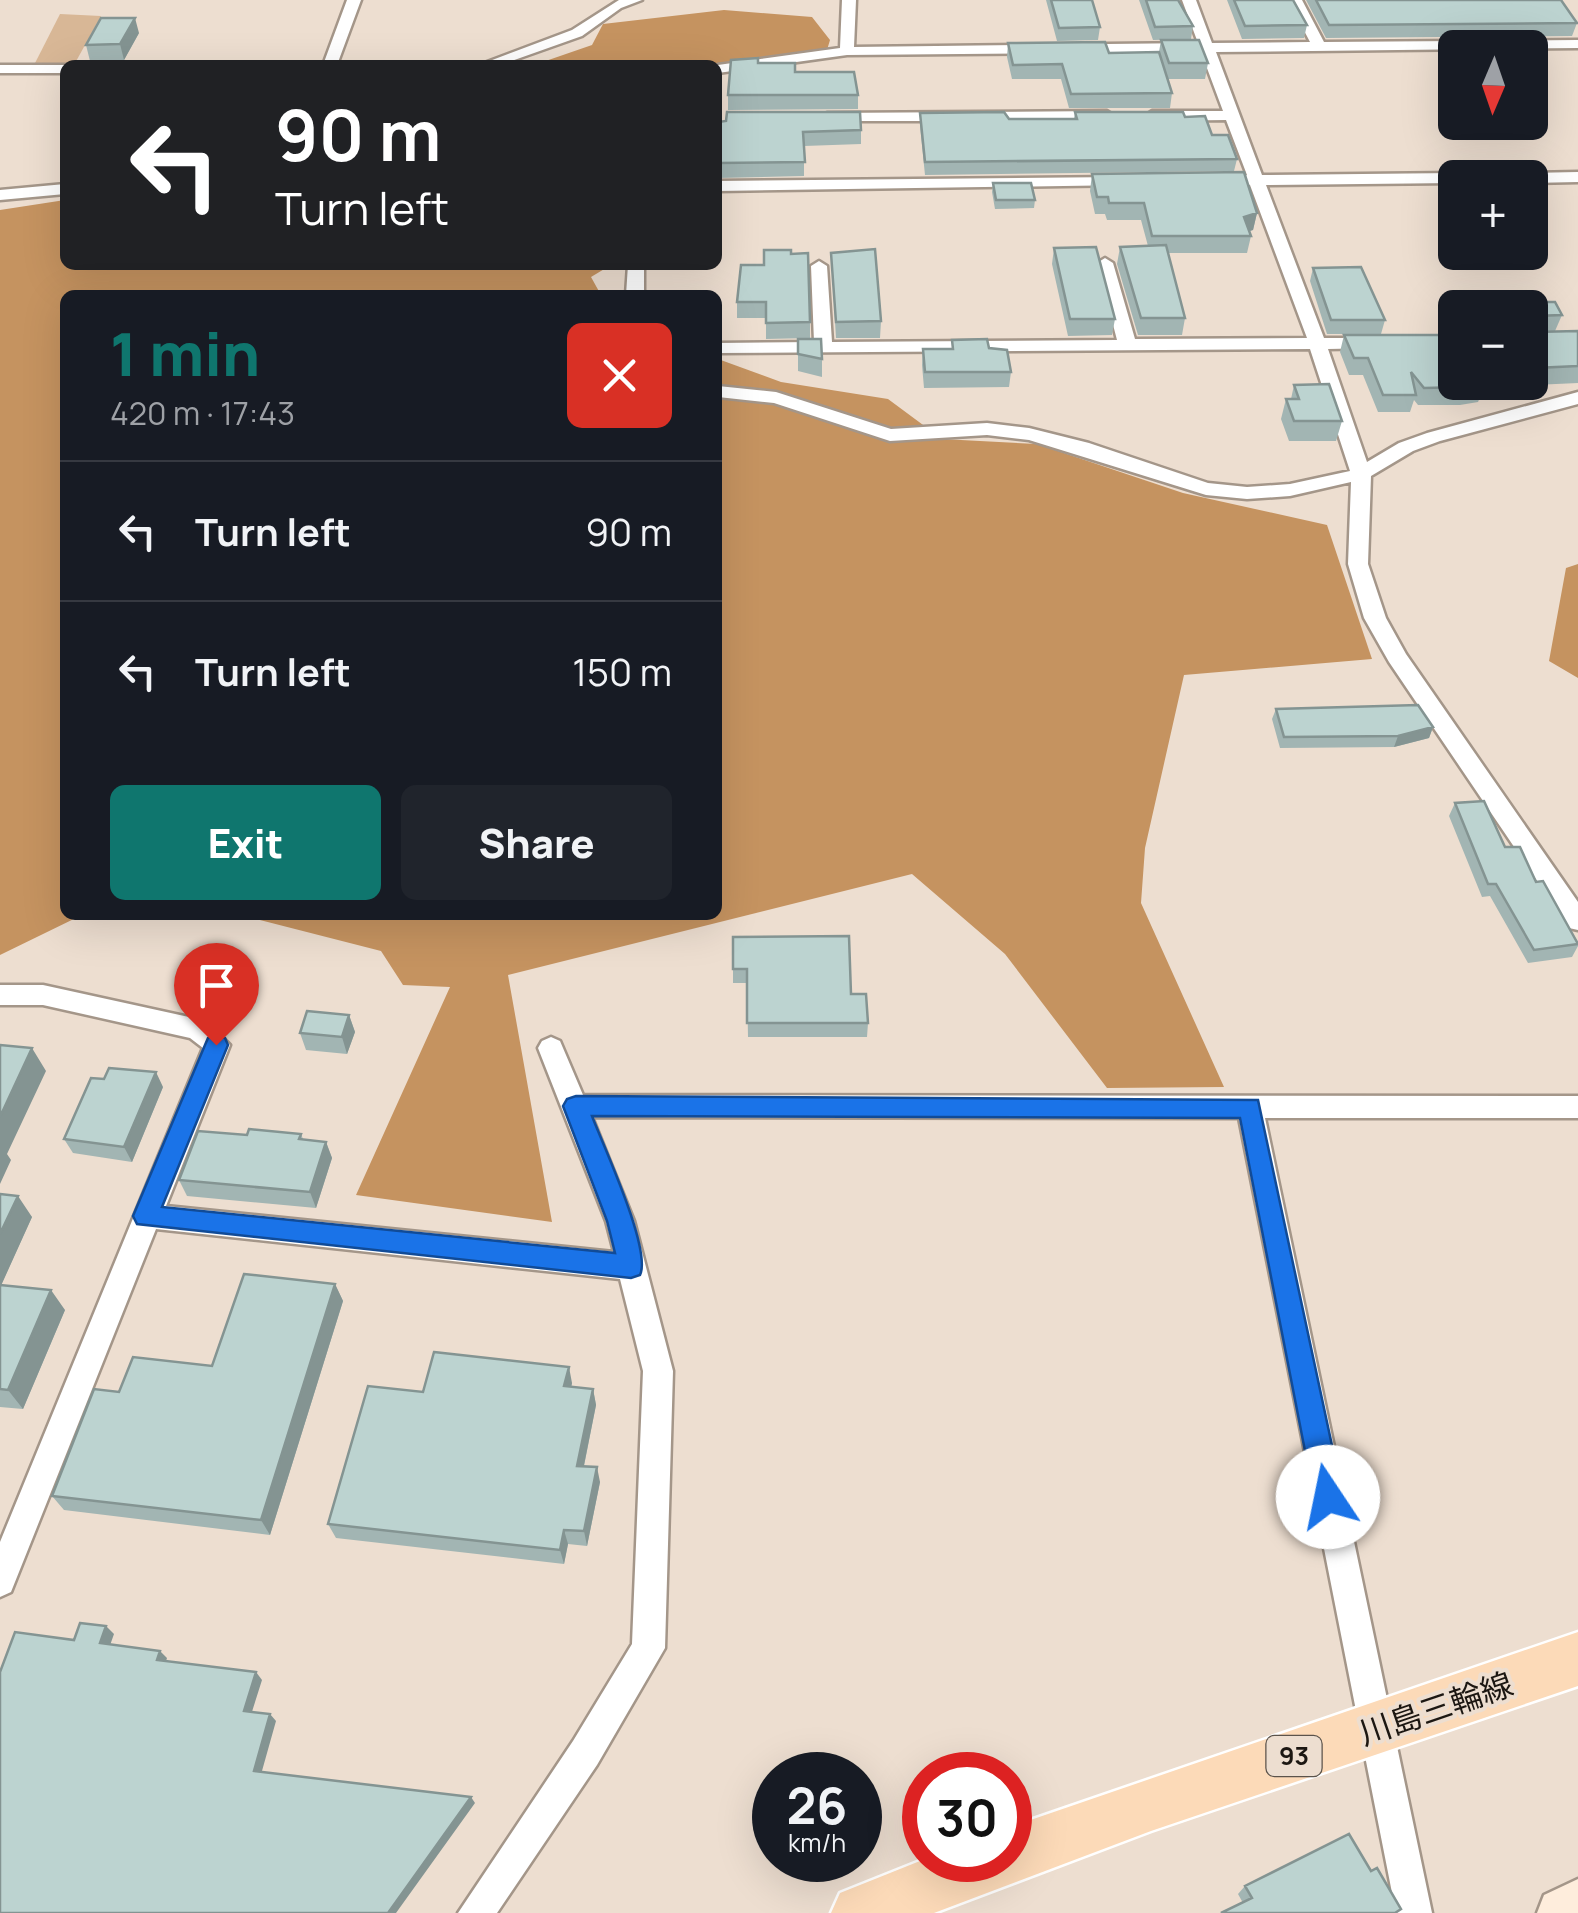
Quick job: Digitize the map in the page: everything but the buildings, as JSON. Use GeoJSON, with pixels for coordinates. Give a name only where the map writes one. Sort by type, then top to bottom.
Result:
{"type":"FeatureCollection","features":[{"type":"Feature","properties":{"kind":"main road","name":"川島三輪線"},"geometry":{"type":"LineString","coordinates":[[1032,1847],[1133,1808],[1376,1730],[1578,1659]]}},
{"type":"Feature","properties":{"kind":"main road"},"geometry":{"type":"LineString","coordinates":[[860,1913],[940,1882]]}},
{"type":"Feature","properties":{"kind":"street"},"geometry":{"type":"LineString","coordinates":[[332,60],[354,0]]}},
{"type":"Feature","properties":{"kind":"street"},"geometry":{"type":"LineString","coordinates":[[500,60],[577,33],[616,5],[634,0]]}},
{"type":"Feature","properties":{"kind":"street"},"geometry":{"type":"LineString","coordinates":[[846,51],[849,0]]}},
{"type":"Feature","properties":{"kind":"street"},"geometry":{"type":"LineString","coordinates":[[1189,0],[1318,344],[1361,474],[1358,564],[1374,618],[1397,658],[1578,921]]}},
{"type":"Feature","properties":{"kind":"street"},"geometry":{"type":"LineString","coordinates":[[1296,0],[1320,46]]}},
{"type":"Feature","properties":{"kind":"street"},"geometry":{"type":"LineString","coordinates":[[722,69],[846,51],[1578,44]]}},
{"type":"Feature","properties":{"kind":"street"},"geometry":{"type":"LineString","coordinates":[[0,69],[60,69]]}},
{"type":"Feature","properties":{"kind":"street"},"geometry":{"type":"LineString","coordinates":[[816,118],[1232,115]]}},
{"type":"Feature","properties":{"kind":"street"},"geometry":{"type":"LineString","coordinates":[[1548,178],[1578,177]]}},
{"type":"Feature","properties":{"kind":"street"},"geometry":{"type":"LineString","coordinates":[[1216,180],[1438,178]]}},
{"type":"Feature","properties":{"kind":"street"},"geometry":{"type":"LineString","coordinates":[[722,186],[1137,182]]}},
{"type":"Feature","properties":{"kind":"street"},"geometry":{"type":"LineString","coordinates":[[0,195],[60,189]]}},
{"type":"Feature","properties":{"kind":"street"},"geometry":{"type":"LineString","coordinates":[[1105,263],[1127,344]]}},
{"type":"Feature","properties":{"kind":"street"},"geometry":{"type":"LineString","coordinates":[[819,266],[823,347]]}},
{"type":"Feature","properties":{"kind":"street"},"geometry":{"type":"LineString","coordinates":[[722,348],[1396,342]]}},
{"type":"Feature","properties":{"kind":"street"},"geometry":{"type":"LineString","coordinates":[[722,392],[776,398],[890,435],[987,430],[1029,434],[1206,489],[1247,493],[1290,490],[1361,474],[1406,447],[1434,437],[1578,398]]}},
{"type":"Feature","properties":{"kind":"street"},"geometry":{"type":"LineString","coordinates":[[0,995],[43,995],[198,1029],[216,1045],[0,1581]]}},
{"type":"Feature","properties":{"kind":"street"},"geometry":{"type":"LineString","coordinates":[[476,1913],[585,1753],[648,1648],[658,1371],[620,1221],[551,1048]]}},
{"type":"Feature","properties":{"kind":"street"},"geometry":{"type":"LineString","coordinates":[[576,1106],[1578,1107]]}},
{"type":"Feature","properties":{"kind":"street"},"geometry":{"type":"LineString","coordinates":[[1250,1108],[1414,1913]]}},
{"type":"Feature","properties":{"kind":"street"},"geometry":{"type":"LineString","coordinates":[[146,1216],[631,1266]]}},
{"type":"Feature","properties":{"kind":"street"},"geometry":{"type":"LineString","coordinates":[[1562,1913],[1578,1904]]}},
{"type":"Feature","properties":{"kind":"shaded area"},"geometry":{"type":"Polygon","coordinates":[[[724,10],[812,17],[830,40],[824,60],[722,70],[722,60],[548,60],[592,45],[603,24],[724,10]]]}},
{"type":"Feature","properties":{"kind":"shaded area"},"geometry":{"type":"Polygon","coordinates":[[[60,14],[101,16],[77,60],[60,60],[60,66],[32,69],[60,14]]]}},
{"type":"Feature","properties":{"kind":"shaded area"},"geometry":{"type":"Polygon","coordinates":[[[60,201],[60,270],[603,270],[591,277],[598,290],[60,290],[60,920],[72,920],[0,955],[0,210],[60,201]]]}},
{"type":"Feature","properties":{"kind":"shaded area"},"geometry":{"type":"Polygon","coordinates":[[[722,360],[781,382],[888,399],[942,439],[1037,444],[1183,493],[1327,525],[1372,659],[1184,675],[1145,848],[1141,903],[1224,1087],[1107,1088],[1005,954],[912,874],[508,975],[552,1222],[356,1195],[450,987],[403,985],[381,951],[260,920],[722,920],[722,360]]]}},
{"type":"Feature","properties":{"kind":"shaded area"},"geometry":{"type":"Polygon","coordinates":[[[1578,564],[1578,678],[1549,661],[1566,568],[1578,564]]]}},
{"type":"Feature","properties":{"kind":"route"},"geometry":{"type":"LineString","coordinates":[[216,1045],[146,1216],[631,1266],[620,1221],[576,1106],[1250,1108],[1328,1497]]}}]}
